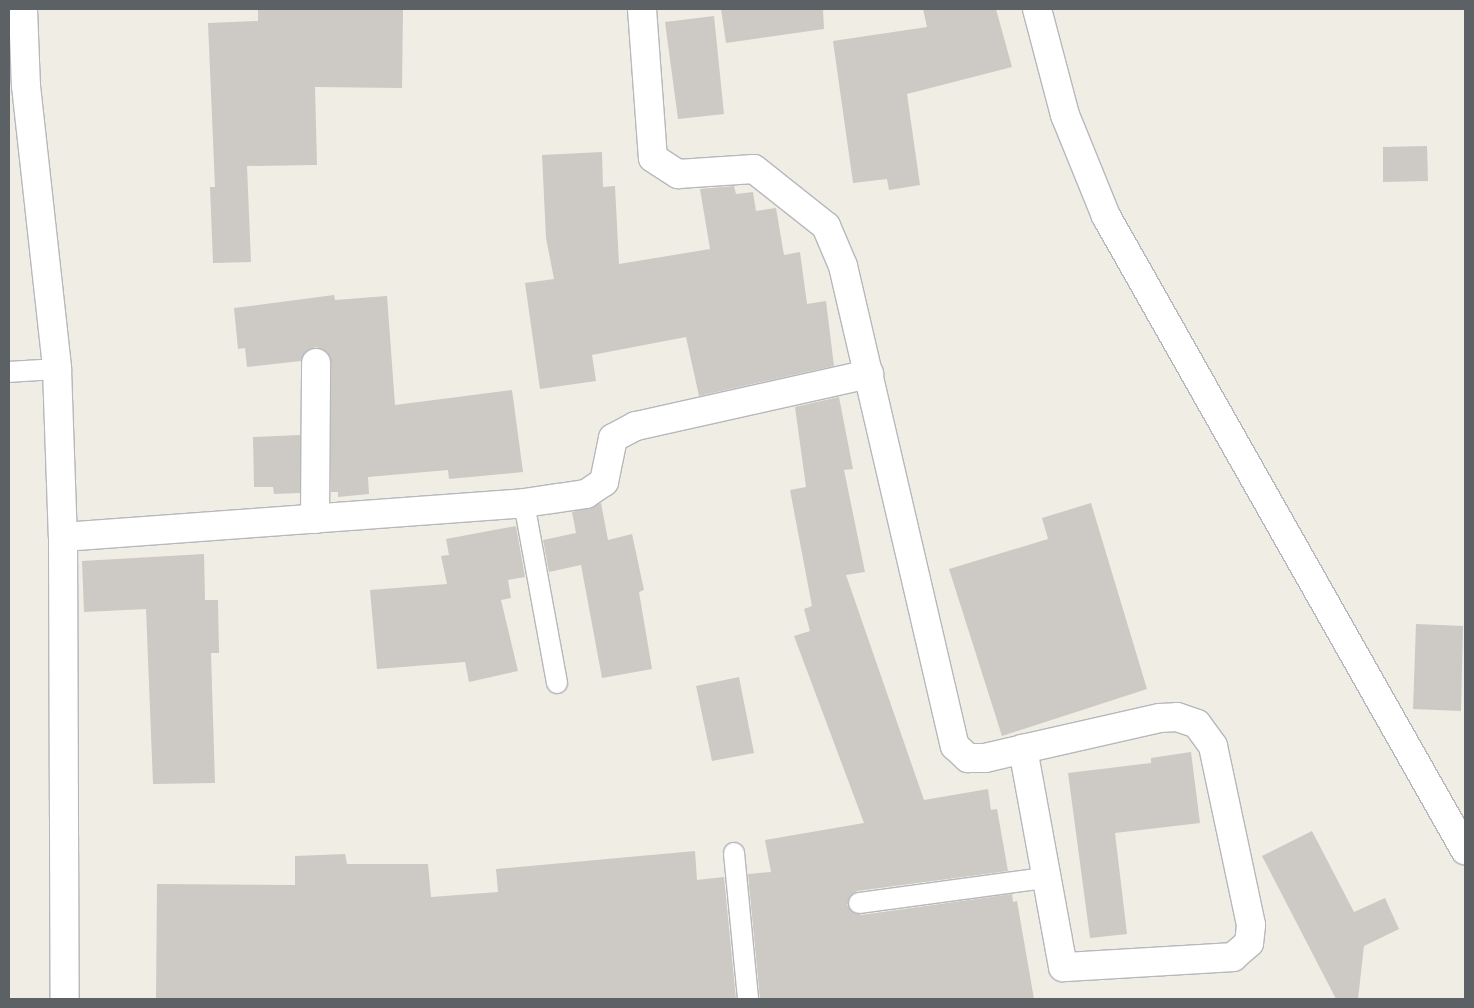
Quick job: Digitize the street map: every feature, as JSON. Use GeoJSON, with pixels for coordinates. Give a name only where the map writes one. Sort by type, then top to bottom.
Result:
{"type":"FeatureCollection","features":[{"type":"Feature","properties":{"kind":"street"},"geometry":{"type":"LineString","coordinates":[[23,9],[26,86],[57,369],[63,537],[65,999]]}},
{"type":"Feature","properties":{"kind":"street"},"geometry":{"type":"LineString","coordinates":[[642,9],[653,158],[678,174],[754,169],[826,226],[843,266],[955,746],[968,758],[1023,749],[1160,718],[1177,717],[1197,724],[1213,746],[1251,925],[1249,943],[1233,957],[1063,967],[1045,878],[1023,749]]}},
{"type":"Feature","properties":{"kind":"street"},"geometry":{"type":"LineString","coordinates":[[1037,9],[1065,114],[1106,216],[1465,850]]}},
{"type":"Feature","properties":{"kind":"street"},"geometry":{"type":"LineString","coordinates":[[315,519],[316,363]]}},
{"type":"Feature","properties":{"kind":"street"},"geometry":{"type":"LineString","coordinates":[[63,537],[524,503],[586,494],[604,482],[613,438],[636,426],[869,374]]}},
{"type":"Feature","properties":{"kind":"lane"},"geometry":{"type":"LineString","coordinates":[[9,372],[57,369]]}},
{"type":"Feature","properties":{"kind":"lane"},"geometry":{"type":"LineString","coordinates":[[524,503],[557,683]]}},
{"type":"Feature","properties":{"kind":"lane"},"geometry":{"type":"LineString","coordinates":[[734,853],[748,999]]}},
{"type":"Feature","properties":{"kind":"lane"},"geometry":{"type":"LineString","coordinates":[[859,903],[1045,878]]}},
{"type":"Feature","properties":{"kind":"building"},"geometry":{"type":"Polygon","coordinates":[[[258,9],[403,9],[402,88],[315,87],[317,165],[247,166],[251,262],[213,263],[210,187],[215,187],[208,23],[258,21],[258,9]]]}},
{"type":"Feature","properties":{"kind":"building"},"geometry":{"type":"Polygon","coordinates":[[[721,9],[823,9],[824,29],[726,43],[721,9]]]}},
{"type":"Feature","properties":{"kind":"building"},"geometry":{"type":"Polygon","coordinates":[[[923,9],[996,9],[1012,67],[907,94],[920,185],[889,190],[887,179],[853,183],[833,41],[927,27],[923,9]]]}},
{"type":"Feature","properties":{"kind":"building"},"geometry":{"type":"Polygon","coordinates":[[[714,16],[724,114],[678,119],[665,22],[714,16]]]}},
{"type":"Feature","properties":{"kind":"building"},"geometry":{"type":"Polygon","coordinates":[[[1427,146],[1428,181],[1383,182],[1383,147],[1427,146]]]}},
{"type":"Feature","properties":{"kind":"building"},"geometry":{"type":"Polygon","coordinates":[[[602,152],[603,187],[615,186],[619,264],[710,249],[700,189],[734,186],[736,194],[753,192],[756,211],[776,208],[784,255],[800,252],[807,304],[826,301],[834,366],[699,396],[686,337],[592,355],[596,381],[540,389],[525,283],[554,279],[546,238],[542,155],[602,152]]]}},
{"type":"Feature","properties":{"kind":"building"},"geometry":{"type":"Polygon","coordinates":[[[334,295],[335,300],[387,296],[395,405],[512,390],[523,472],[449,479],[448,470],[368,477],[369,494],[338,497],[338,492],[331,492],[330,356],[316,347],[308,350],[301,361],[247,367],[245,348],[238,349],[234,308],[334,295]]]}},
{"type":"Feature","properties":{"kind":"building"},"geometry":{"type":"Polygon","coordinates":[[[839,397],[853,469],[844,470],[865,572],[846,575],[924,800],[988,789],[991,810],[997,809],[1008,871],[857,891],[847,905],[861,915],[1012,894],[1013,902],[1017,901],[1034,999],[760,999],[748,874],[771,872],[765,840],[864,823],[794,636],[810,631],[804,609],[812,606],[790,490],[806,487],[795,407],[839,397]]]}},
{"type":"Feature","properties":{"kind":"building"},"geometry":{"type":"Polygon","coordinates":[[[300,435],[300,493],[274,494],[273,487],[254,487],[253,437],[300,435]]]}},
{"type":"Feature","properties":{"kind":"building"},"geometry":{"type":"Polygon","coordinates":[[[601,503],[608,540],[632,534],[644,590],[639,592],[652,669],[602,678],[581,565],[549,572],[543,540],[576,533],[572,512],[601,503]]]}},
{"type":"Feature","properties":{"kind":"building"},"geometry":{"type":"Polygon","coordinates":[[[1091,503],[1147,689],[1002,736],[949,569],[1048,539],[1042,518],[1091,503]]]}},
{"type":"Feature","properties":{"kind":"building"},"geometry":{"type":"Polygon","coordinates":[[[516,526],[525,577],[508,580],[511,598],[501,600],[518,671],[469,682],[465,662],[377,669],[370,590],[447,584],[441,556],[449,555],[446,539],[516,526]]]}},
{"type":"Feature","properties":{"kind":"building"},"geometry":{"type":"Polygon","coordinates":[[[204,554],[205,600],[218,600],[219,653],[211,653],[215,783],[153,784],[146,609],[84,612],[82,561],[204,554]]]}},
{"type":"Feature","properties":{"kind":"building"},"geometry":{"type":"Polygon","coordinates":[[[1416,624],[1463,626],[1461,711],[1413,709],[1416,624]]]}},
{"type":"Feature","properties":{"kind":"building"},"geometry":{"type":"Polygon","coordinates":[[[739,677],[754,753],[712,761],[696,686],[739,677]]]}},
{"type":"Feature","properties":{"kind":"building"},"geometry":{"type":"Polygon","coordinates":[[[1191,752],[1200,823],[1115,833],[1127,934],[1090,938],[1068,773],[1151,763],[1151,758],[1191,752]]]}},
{"type":"Feature","properties":{"kind":"building"},"geometry":{"type":"Polygon","coordinates":[[[1312,831],[1354,912],[1385,898],[1399,929],[1364,946],[1358,999],[1336,999],[1262,856],[1312,831]]]}},
{"type":"Feature","properties":{"kind":"building"},"geometry":{"type":"Polygon","coordinates":[[[695,851],[697,880],[724,877],[736,999],[156,999],[157,884],[295,885],[295,856],[345,854],[347,864],[428,864],[431,897],[498,892],[496,869],[695,851]]]}}]}
